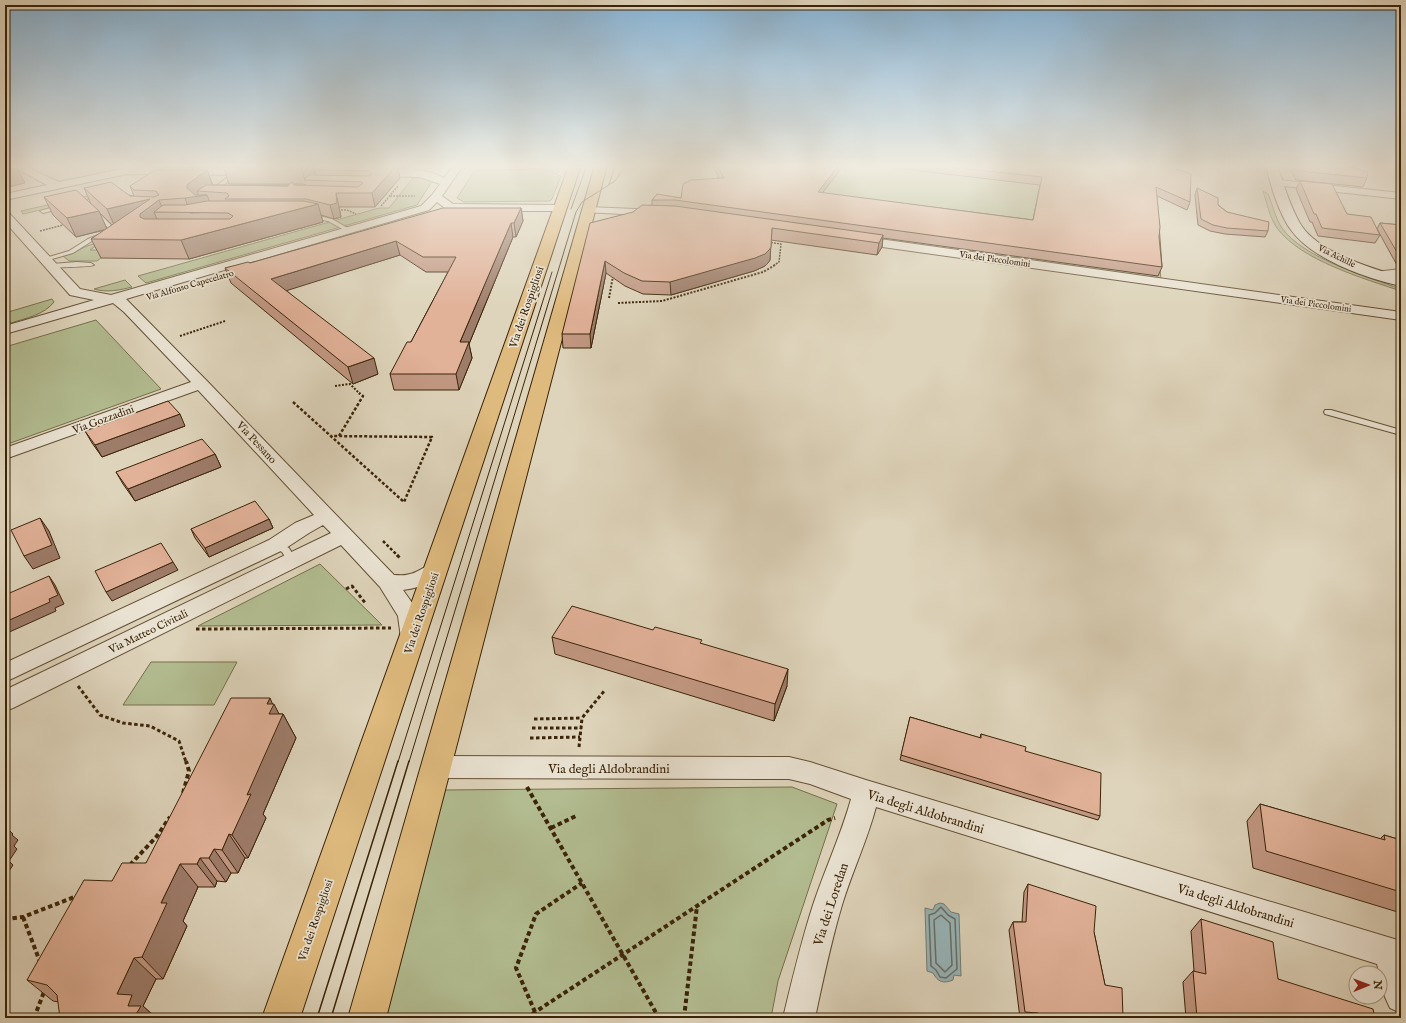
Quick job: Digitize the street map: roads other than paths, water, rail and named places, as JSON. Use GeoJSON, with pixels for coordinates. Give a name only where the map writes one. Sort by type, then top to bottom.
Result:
{"type":"FeatureCollection","features":[{"type":"Feature","properties":{"kind":"main road","name":"Via dei Rospigliosi"},"geometry":{"type":"LineString","coordinates":[[281,1018],[403,633],[436,569],[573,213]]}},
{"type":"Feature","properties":{"kind":"main road"},"geometry":{"type":"LineString","coordinates":[[367,1018],[436,767],[573,213]]}},
{"type":"Feature","properties":{"kind":"street","name":"Via Alfonso Capecelatro"},"geometry":{"type":"LineString","coordinates":[[249,263],[348,230],[408,213]]}},
{"type":"Feature","properties":{"kind":"street","name":"Via Alfonso Capecelatro"},"geometry":{"type":"LineString","coordinates":[[6,331],[120,301],[249,263],[440,213]]}},
{"type":"Feature","properties":{"kind":"street"},"geometry":{"type":"LineString","coordinates":[[662,213],[668,213]]}},
{"type":"Feature","properties":{"kind":"street","name":"Via Achille"},"geometry":{"type":"LineString","coordinates":[[1289,213],[1295,227],[1306,239],[1320,249],[1340,259],[1401,282]]}},
{"type":"Feature","properties":{"kind":"street"},"geometry":{"type":"LineString","coordinates":[[5,215],[75,292],[120,301]]}},
{"type":"Feature","properties":{"kind":"street","name":"Via dei Piccolomini"},"geometry":{"type":"LineString","coordinates":[[846,238],[1401,316]]}},
{"type":"Feature","properties":{"kind":"street"},"geometry":{"type":"LineString","coordinates":[[1380,275],[1401,273]]}},
{"type":"Feature","properties":{"kind":"street"},"geometry":{"type":"LineString","coordinates":[[43,319],[68,306],[75,292]]}},
{"type":"Feature","properties":{"kind":"street","name":"Via Alfonso Capecelatro"},"geometry":{"type":"LineString","coordinates":[[6,331],[43,319],[120,301]]}},
{"type":"Feature","properties":{"kind":"street","name":"Via Pessano"},"geometry":{"type":"LineString","coordinates":[[120,301],[327,516],[388,582],[402,606],[409,614],[403,633]]}},
{"type":"Feature","properties":{"kind":"street","name":"Via Gozzadini"},"geometry":{"type":"LineString","coordinates":[[5,454],[201,384]]}},
{"type":"Feature","properties":{"kind":"street","name":"Via Matteo Civitali"},"geometry":{"type":"LineString","coordinates":[[5,673],[276,545],[302,528],[327,516]]}},
{"type":"Feature","properties":{"kind":"street","name":"Via Matteo Civitali"},"geometry":{"type":"LineString","coordinates":[[5,701],[344,535]]}},
{"type":"Feature","properties":{"kind":"street"},"geometry":{"type":"LineString","coordinates":[[388,582],[401,583],[423,579],[436,569]]}},
{"type":"Feature","properties":{"kind":"street","name":"Via degli Aldobrandini"},"geometry":{"type":"LineString","coordinates":[[436,767],[789,768],[810,773],[866,792],[1395,954]]}},
{"type":"Feature","properties":{"kind":"street","name":"Via dei Loredan"},"geometry":{"type":"LineString","coordinates":[[799,1018],[814,950],[826,910],[858,823],[866,792]]}},
{"type":"Feature","properties":{"kind":"street"},"geometry":{"type":"LineString","coordinates":[[1395,954],[1401,996]]}},
{"type":"Feature","properties":{"kind":"lane"},"geometry":{"type":"LineString","coordinates":[[95,213],[117,234],[112,238]]}},
{"type":"Feature","properties":{"kind":"lane"},"geometry":{"type":"LineString","coordinates":[[304,216],[330,220],[348,230]]}},
{"type":"Feature","properties":{"kind":"lane"},"geometry":{"type":"LineString","coordinates":[[49,262],[71,252],[90,240],[115,231]]}},
{"type":"Feature","properties":{"kind":"lane"},"geometry":{"type":"LineString","coordinates":[[49,262],[91,265]]}},
{"type":"Feature","properties":{"kind":"lane"},"geometry":{"type":"LineString","coordinates":[[1328,412],[1401,433]]}},
{"type":"Feature","properties":{"kind":"lane"},"geometry":{"type":"LineString","coordinates":[[276,545],[286,550],[292,561]]}},
{"type":"Feature","properties":{"kind":"water"},"geometry":{"type":"Polygon","coordinates":[[[940,903],[944,904],[951,912],[959,914],[961,976],[954,975],[953,980],[946,982],[939,980],[933,973],[927,971],[925,908],[933,910],[935,905],[940,903]]]}},
{"type":"Feature","properties":{"kind":"tram line"},"geometry":{"type":"LineString","coordinates":[[409,762],[576,213]]}},
{"type":"Feature","properties":{"kind":"tram line"},"geometry":{"type":"LineString","coordinates":[[398,762],[552,272]]}},
{"type":"Feature","properties":{"kind":"tram line"},"geometry":{"type":"LineString","coordinates":[[317,1018],[398,761]]}},
{"type":"Feature","properties":{"kind":"tram line"},"geometry":{"type":"LineString","coordinates":[[331,1018],[409,761]]}}]}
